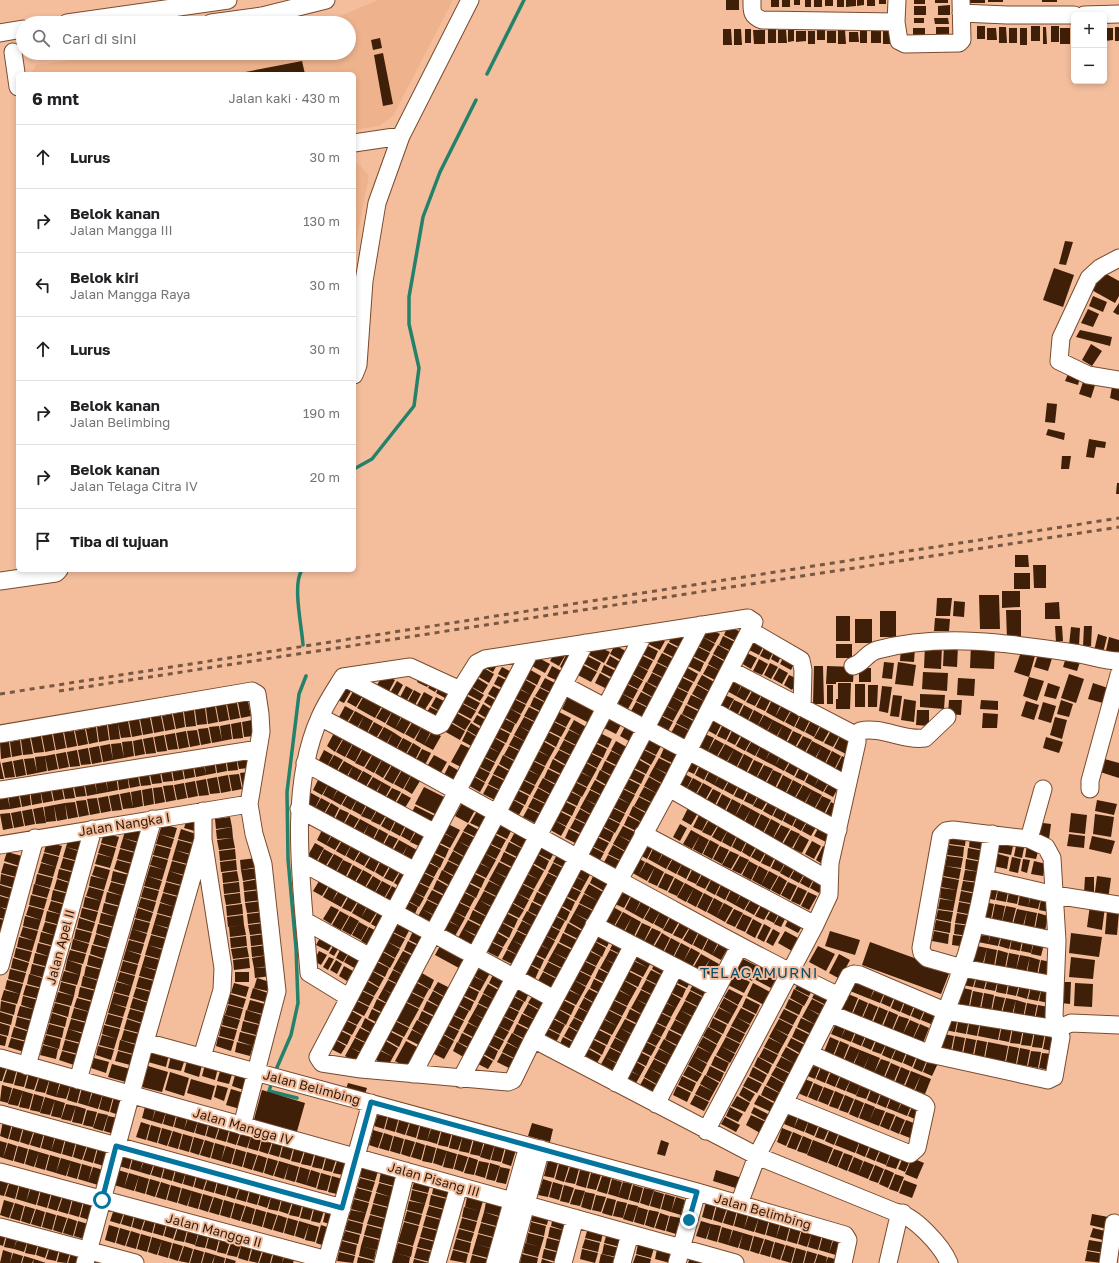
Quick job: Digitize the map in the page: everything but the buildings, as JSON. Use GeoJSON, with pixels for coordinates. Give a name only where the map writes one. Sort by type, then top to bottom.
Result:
{"type":"FeatureCollection","features":[{"type":"Feature","properties":{"kind":"street"},"geometry":{"type":"LineString","coordinates":[[116,16],[228,0]]}},
{"type":"Feature","properties":{"kind":"street"},"geometry":{"type":"LineString","coordinates":[[262,16],[326,0]]}},
{"type":"Feature","properties":{"kind":"street"},"geometry":{"type":"LineString","coordinates":[[356,370],[358,365],[359,281],[377,203],[401,136],[470,0]]}},
{"type":"Feature","properties":{"kind":"street"},"geometry":{"type":"LineString","coordinates":[[752,0],[753,14],[755,17],[762,20],[896,22]]}},
{"type":"Feature","properties":{"kind":"street"},"geometry":{"type":"LineString","coordinates":[[897,0],[896,22],[901,43],[958,44],[962,40],[961,6],[1119,14]]}},
{"type":"Feature","properties":{"kind":"street"},"geometry":{"type":"LineString","coordinates":[[0,33],[16,30]]}},
{"type":"Feature","properties":{"kind":"street"},"geometry":{"type":"LineString","coordinates":[[12,52],[16,76]]}},
{"type":"Feature","properties":{"kind":"street"},"geometry":{"type":"LineString","coordinates":[[356,144],[401,136]]}},
{"type":"Feature","properties":{"kind":"street"},"geometry":{"type":"LineString","coordinates":[[1119,258],[1094,273],[1083,289],[1061,338],[1059,361],[1088,375],[1119,380]]}},
{"type":"Feature","properties":{"kind":"street"},"geometry":{"type":"LineString","coordinates":[[0,581],[57,572]]}},
{"type":"Feature","properties":{"kind":"street"},"geometry":{"type":"LineString","coordinates":[[343,677],[437,726],[441,724],[460,690],[481,660],[585,643],[748,618],[754,622],[751,631],[669,788],[554,999],[511,1082],[461,1079],[361,1069],[322,1063],[319,1059],[348,998],[530,652]]}},
{"type":"Feature","properties":{"kind":"street"},"geometry":{"type":"LineString","coordinates":[[461,1079],[700,625]]}},
{"type":"Feature","properties":{"kind":"street"},"geometry":{"type":"LineString","coordinates":[[751,631],[801,660],[803,670],[802,708]]}},
{"type":"Feature","properties":{"kind":"street"},"geometry":{"type":"LineString","coordinates":[[413,1074],[644,634]]}},
{"type":"Feature","properties":{"kind":"street"},"geometry":{"type":"LineString","coordinates":[[853,666],[861,664],[869,652],[878,650],[926,643],[976,640],[1075,653],[1119,661]]}},
{"type":"Feature","properties":{"kind":"street"},"geometry":{"type":"LineString","coordinates":[[361,1069],[432,932],[497,813],[585,643]]}},
{"type":"Feature","properties":{"kind":"street"},"geometry":{"type":"LineString","coordinates":[[343,677],[410,667],[460,690]]}},
{"type":"Feature","properties":{"kind":"street"},"geometry":{"type":"LineString","coordinates":[[730,670],[857,736]]}},
{"type":"Feature","properties":{"kind":"street"},"geometry":{"type":"LineString","coordinates":[[1090,790],[1090,782],[1119,675]]}},
{"type":"Feature","properties":{"kind":"street"},"geometry":{"type":"LineString","coordinates":[[343,677],[320,716],[305,763],[299,809],[309,975],[348,998]]}},
{"type":"Feature","properties":{"kind":"street"},"geometry":{"type":"LineString","coordinates":[[563,685],[838,830]]}},
{"type":"Feature","properties":{"kind":"street"},"geometry":{"type":"LineString","coordinates":[[0,734],[253,691],[256,694],[260,714],[261,732],[249,804],[254,834],[263,864],[277,988],[242,1126]]}},
{"type":"Feature","properties":{"kind":"street"},"geometry":{"type":"LineString","coordinates":[[710,709],[847,785]]}},
{"type":"Feature","properties":{"kind":"street"},"geometry":{"type":"LineString","coordinates":[[320,716],[458,790],[577,858],[739,947],[839,996]]}},
{"type":"Feature","properties":{"kind":"street"},"geometry":{"type":"LineString","coordinates":[[706,1131],[815,926],[829,895],[830,863],[857,736],[860,731],[874,730],[904,737],[925,738],[947,718]]}},
{"type":"Feature","properties":{"kind":"street"},"geometry":{"type":"LineString","coordinates":[[0,790],[258,749]]}},
{"type":"Feature","properties":{"kind":"street"},"geometry":{"type":"LineString","coordinates":[[305,763],[435,833]]}},
{"type":"Feature","properties":{"kind":"street"},"geometry":{"type":"LineString","coordinates":[[669,788],[829,880]]}},
{"type":"Feature","properties":{"kind":"street"},"geometry":{"type":"LineString","coordinates":[[1029,839],[1042,789]]}},
{"type":"Feature","properties":{"kind":"street","name":"Jalan Nangka I"},"geometry":{"type":"LineString","coordinates":[[0,845],[35,838],[249,804]]}},
{"type":"Feature","properties":{"kind":"street"},"geometry":{"type":"LineString","coordinates":[[299,809],[415,871]]}},
{"type":"Feature","properties":{"kind":"street"},"geometry":{"type":"LineString","coordinates":[[202,1057],[222,990],[223,968],[203,840],[203,811]]}},
{"type":"Feature","properties":{"kind":"street"},"geometry":{"type":"LineString","coordinates":[[78,1080],[153,819]]}},
{"type":"Feature","properties":{"kind":"street","name":"Jalan Apel II"},"geometry":{"type":"LineString","coordinates":[[27,1066],[93,829]]}},
{"type":"Feature","properties":{"kind":"street"},"geometry":{"type":"LineString","coordinates":[[832,1014],[930,1054],[1051,1080],[1054,1077],[1061,1037],[1057,1029],[1054,1016],[1057,941],[1052,858],[1046,847],[1029,839],[953,830],[946,832],[941,836],[921,948],[922,954],[927,958],[962,968],[1055,985]]}},
{"type":"Feature","properties":{"kind":"street"},"geometry":{"type":"LineString","coordinates":[[643,834],[815,926]]}},
{"type":"Feature","properties":{"kind":"street"},"geometry":{"type":"LineString","coordinates":[[930,1054],[962,968],[975,924],[985,879],[992,834]]}},
{"type":"Feature","properties":{"kind":"street"},"geometry":{"type":"LineString","coordinates":[[0,966],[35,838]]}},
{"type":"Feature","properties":{"kind":"street"},"geometry":{"type":"LineString","coordinates":[[87,1257],[130,1095],[203,840]]}},
{"type":"Feature","properties":{"kind":"street"},"geometry":{"type":"LineString","coordinates":[[301,862],[554,999]]}},
{"type":"Feature","properties":{"kind":"street"},"geometry":{"type":"LineString","coordinates":[[985,879],[1055,895],[1119,905]]}},
{"type":"Feature","properties":{"kind":"street"},"geometry":{"type":"LineString","coordinates":[[305,921],[370,957]]}},
{"type":"Feature","properties":{"kind":"street"},"geometry":{"type":"LineString","coordinates":[[975,924],[1057,941]]}},
{"type":"Feature","properties":{"kind":"street"},"geometry":{"type":"LineString","coordinates":[[594,925],[716,988]]}},
{"type":"Feature","properties":{"kind":"street"},"geometry":{"type":"LineString","coordinates":[[573,1060],[633,945]]}},
{"type":"Feature","properties":{"kind":"street"},"geometry":{"type":"LineString","coordinates":[[656,1104],[739,947]]}},
{"type":"Feature","properties":{"kind":"street"},"geometry":{"type":"LineString","coordinates":[[616,1083],[675,967]]}},
{"type":"Feature","properties":{"kind":"street"},"geometry":{"type":"LineString","coordinates":[[739,1204],[757,1156],[832,1014],[849,976],[860,974],[945,1011],[1057,1029],[1071,1023],[1119,1025]]}},
{"type":"Feature","properties":{"kind":"street"},"geometry":{"type":"LineString","coordinates":[[533,1039],[706,1131],[757,1156],[899,1215],[939,1257]]}},
{"type":"Feature","properties":{"kind":"street","name":"Jalan Belimbing"},"geometry":{"type":"LineString","coordinates":[[145,1042],[371,1102],[697,1192],[845,1235],[848,1238],[843,1263]]}},
{"type":"Feature","properties":{"kind":"street"},"geometry":{"type":"LineString","coordinates":[[784,1103],[910,1154],[917,1148],[926,1107],[924,1104],[810,1054]]}},
{"type":"Feature","properties":{"kind":"street","name":"Jalan Mangga IV"},"geometry":{"type":"LineString","coordinates":[[0,1058],[356,1157]]}},
{"type":"Feature","properties":{"kind":"street"},"geometry":{"type":"LineString","coordinates":[[326,1262],[371,1102]]}},
{"type":"Feature","properties":{"kind":"street"},"geometry":{"type":"LineString","coordinates":[[0,1114],[342,1208]]}},
{"type":"Feature","properties":{"kind":"street"},"geometry":{"type":"LineString","coordinates":[[495,1263],[519,1203],[535,1148]]}},
{"type":"Feature","properties":{"kind":"street","name":"Jalan Pisang III"},"geometry":{"type":"LineString","coordinates":[[356,1157],[630,1234],[679,1255],[735,1263]]}},
{"type":"Feature","properties":{"kind":"street"},"geometry":{"type":"LineString","coordinates":[[383,1263],[406,1171]]}},
{"type":"Feature","properties":{"kind":"street","name":"Jalan Mangga II"},"geometry":{"type":"LineString","coordinates":[[0,1172],[326,1262]]}},
{"type":"Feature","properties":{"kind":"street"},"geometry":{"type":"LineString","coordinates":[[438,1263],[459,1186]]}},
{"type":"Feature","properties":{"kind":"street"},"geometry":{"type":"LineString","coordinates":[[679,1255],[697,1192]]}},
{"type":"Feature","properties":{"kind":"street"},"geometry":{"type":"LineString","coordinates":[[510,1263],[519,1203]]}},
{"type":"Feature","properties":{"kind":"street"},"geometry":{"type":"LineString","coordinates":[[888,1263],[899,1215]]}},
{"type":"Feature","properties":{"kind":"street"},"geometry":{"type":"LineString","coordinates":[[563,1263],[575,1218]]}},
{"type":"Feature","properties":{"kind":"street"},"geometry":{"type":"LineString","coordinates":[[1108,1263],[1114,1223]]}},
{"type":"Feature","properties":{"kind":"street"},"geometry":{"type":"LineString","coordinates":[[0,1226],[87,1257],[135,1263]]}},
{"type":"Feature","properties":{"kind":"street"},"geometry":{"type":"LineString","coordinates":[[622,1263],[630,1234]]}},
{"type":"Feature","properties":{"kind":"shaded area"},"geometry":{"type":"Polygon","coordinates":[[[378,0],[453,0],[393,116],[379,126],[356,130],[356,72],[32,72],[36,65],[71,60],[356,60],[356,16],[340,16],[378,0]]]}},
{"type":"Feature","properties":{"kind":"shaded area"},"geometry":{"type":"Polygon","coordinates":[[[356,162],[369,175],[356,243],[356,162]]]}},
{"type":"Feature","properties":{"kind":"waterway"},"geometry":{"type":"LineString","coordinates":[[487,74],[524,0]]}},
{"type":"Feature","properties":{"kind":"waterway"},"geometry":{"type":"LineString","coordinates":[[356,468],[372,459],[414,406],[419,368],[409,324],[409,297],[423,217],[440,172],[476,100]]}},
{"type":"Feature","properties":{"kind":"waterway"},"geometry":{"type":"LineString","coordinates":[[301,572],[298,585],[298,606],[303,645]]}},
{"type":"Feature","properties":{"kind":"waterway"},"geometry":{"type":"LineString","coordinates":[[275,1072],[291,1035],[298,1003],[296,948],[288,859],[287,792],[299,694],[306,676]]}},
{"type":"Feature","properties":{"kind":"waterway"},"geometry":{"type":"LineString","coordinates":[[272,1082],[269,1091],[297,1098]]}},
{"type":"Feature","properties":{"kind":"railway"},"geometry":{"type":"LineString","coordinates":[[0,694],[1119,518]]}},
{"type":"Feature","properties":{"kind":"railway"},"geometry":{"type":"LineString","coordinates":[[59,691],[1119,527]]}},
{"type":"Feature","properties":{"kind":"district","name":"TELAGAMURNI"},"geometry":{"type":"Point","coordinates":[759,973]}},
{"type":"Feature","properties":{"kind":"route"},"geometry":{"type":"LineString","coordinates":[[102,1200],[116,1146],[342,1208],[371,1102],[697,1192],[689,1220]]}}]}
